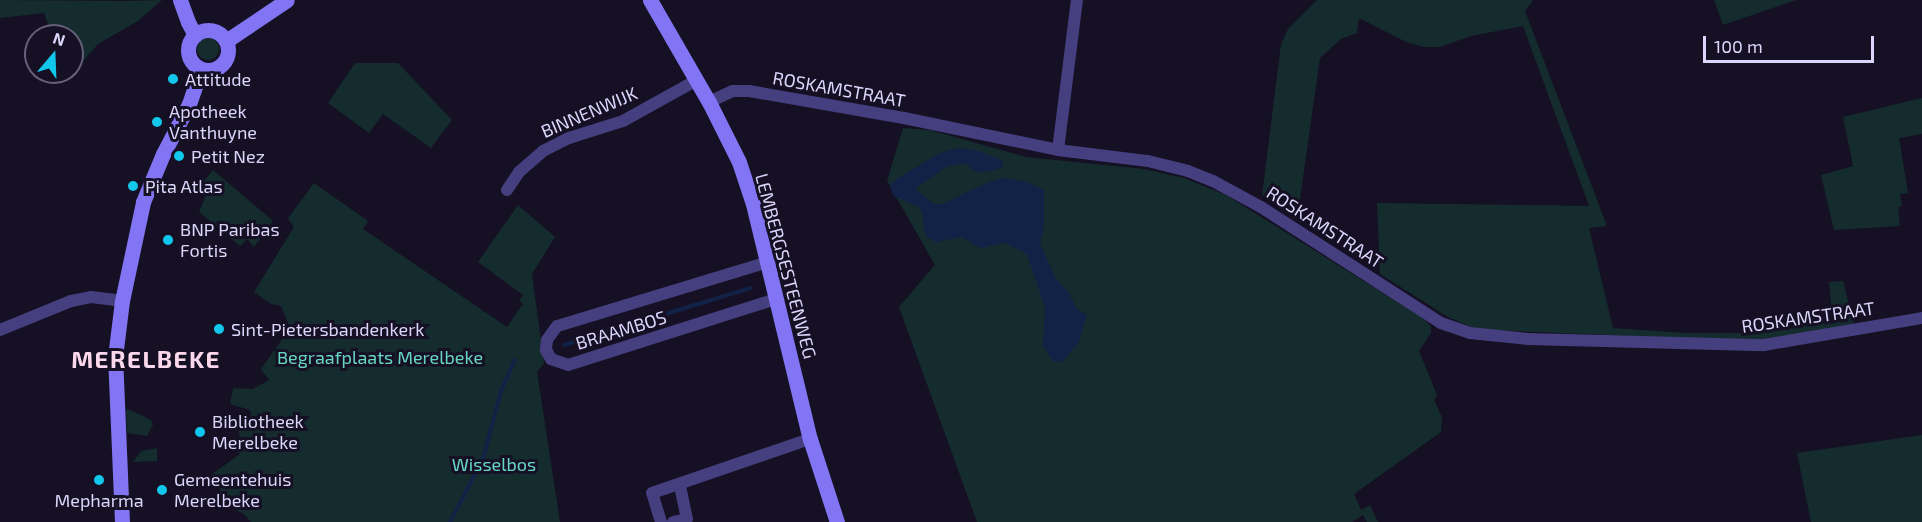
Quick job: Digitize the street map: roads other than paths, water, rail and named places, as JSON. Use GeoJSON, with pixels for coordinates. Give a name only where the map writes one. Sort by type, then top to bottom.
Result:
{"type":"FeatureCollection","features":[{"type":"Feature","properties":{"kind":"main road"},"geometry":{"type":"LineString","coordinates":[[180,0],[195,35]]}},
{"type":"Feature","properties":{"kind":"main road"},"geometry":{"type":"LineString","coordinates":[[226,41],[286,0]]}},
{"type":"Feature","properties":{"kind":"main road","name":"LEMBERGSESTEENWEG"},"geometry":{"type":"LineString","coordinates":[[650,0],[710,102],[739,162],[768,262],[810,439],[837,522]]}},
{"type":"Feature","properties":{"kind":"main road"},"geometry":{"type":"LineString","coordinates":[[210,30],[221,35],[226,41],[228,54],[225,61],[213,69],[201,69],[190,60],[189,46],[195,35],[210,30]]}},
{"type":"Feature","properties":{"kind":"main road"},"geometry":{"type":"LineString","coordinates":[[122,522],[115,357],[122,301],[143,202],[162,154],[189,104],[201,69]]}},
{"type":"Feature","properties":{"kind":"street"},"geometry":{"type":"LineString","coordinates":[[1058,150],[1077,0]]}},
{"type":"Feature","properties":{"kind":"street","name":"BINNENWIJK"},"geometry":{"type":"LineString","coordinates":[[507,190],[519,172],[543,151],[568,138],[623,121],[697,80]]}},
{"type":"Feature","properties":{"kind":"street","name":"ROSKAMSTRAAT"},"geometry":{"type":"LineString","coordinates":[[710,102],[733,91],[749,91],[904,118],[1058,150],[1148,161],[1188,171],[1213,181],[1261,207],[1441,323],[1470,333],[1528,339],[1764,345],[1922,318]]}},
{"type":"Feature","properties":{"kind":"street","name":"BRAAMBOS"},"geometry":{"type":"LineString","coordinates":[[768,262],[557,326],[547,340],[546,350],[551,359],[568,365],[776,299]]}},
{"type":"Feature","properties":{"kind":"street"},"geometry":{"type":"LineString","coordinates":[[0,330],[71,301],[91,297],[122,301]]}},
{"type":"Feature","properties":{"kind":"street"},"geometry":{"type":"LineString","coordinates":[[661,522],[652,494],[810,439]]}},
{"type":"Feature","properties":{"kind":"street"},"geometry":{"type":"LineString","coordinates":[[673,522],[687,519],[680,485]]}},
{"type":"Feature","properties":{"kind":"water"},"geometry":{"type":"Polygon","coordinates":[[[958,148],[975,150],[1002,160],[1002,168],[977,173],[965,163],[946,167],[915,189],[934,204],[942,204],[991,181],[1005,178],[1027,182],[1044,190],[1044,226],[1040,244],[1056,279],[1068,292],[1077,309],[1087,315],[1079,342],[1063,361],[1054,362],[1043,346],[1045,307],[1027,254],[1005,243],[980,248],[962,237],[936,242],[928,238],[924,231],[923,215],[919,207],[893,196],[890,185],[898,178],[940,153],[958,148]]]}},
{"type":"Feature","properties":{"kind":"waterway"},"geometry":{"type":"LineString","coordinates":[[564,345],[751,288]]}},
{"type":"Feature","properties":{"kind":"waterway"},"geometry":{"type":"LineString","coordinates":[[450,522],[483,459],[501,391],[515,360]]}},
{"type":"Feature","properties":{"kind":"place","name":"Attitude"},"geometry":{"type":"Point","coordinates":[173,79]}},
{"type":"Feature","properties":{"kind":"place","name":"Apotheek Vanthuyne"},"geometry":{"type":"Point","coordinates":[157,122]}},
{"type":"Feature","properties":{"kind":"place","name":"Petit Nez"},"geometry":{"type":"Point","coordinates":[179,156]}},
{"type":"Feature","properties":{"kind":"place","name":"Pita Atlas"},"geometry":{"type":"Point","coordinates":[133,186]}},
{"type":"Feature","properties":{"kind":"place","name":"BNP Paribas Fortis"},"geometry":{"type":"Point","coordinates":[168,240]}},
{"type":"Feature","properties":{"kind":"place","name":"Sint-Pietersbandenkerk"},"geometry":{"type":"Point","coordinates":[219,329]}},
{"type":"Feature","properties":{"kind":"place","name":"Bibliotheek Merelbeke"},"geometry":{"type":"Point","coordinates":[200,432]}},
{"type":"Feature","properties":{"kind":"place","name":"Mepharma"},"geometry":{"type":"Point","coordinates":[99,480]}},
{"type":"Feature","properties":{"kind":"place","name":"Gemeentehuis Merelbeke"},"geometry":{"type":"Point","coordinates":[162,490]}},
{"type":"Feature","properties":{"kind":"district","name":"MERELBEKE"},"geometry":{"type":"Point","coordinates":[146,359]}},
{"type":"Feature","properties":{"kind":"park label","name":"Begraafplaats Merelbeke"},"geometry":{"type":"Point","coordinates":[380,357]}},
{"type":"Feature","properties":{"kind":"park label","name":"Wisselbos"},"geometry":{"type":"Point","coordinates":[494,464]}}]}
